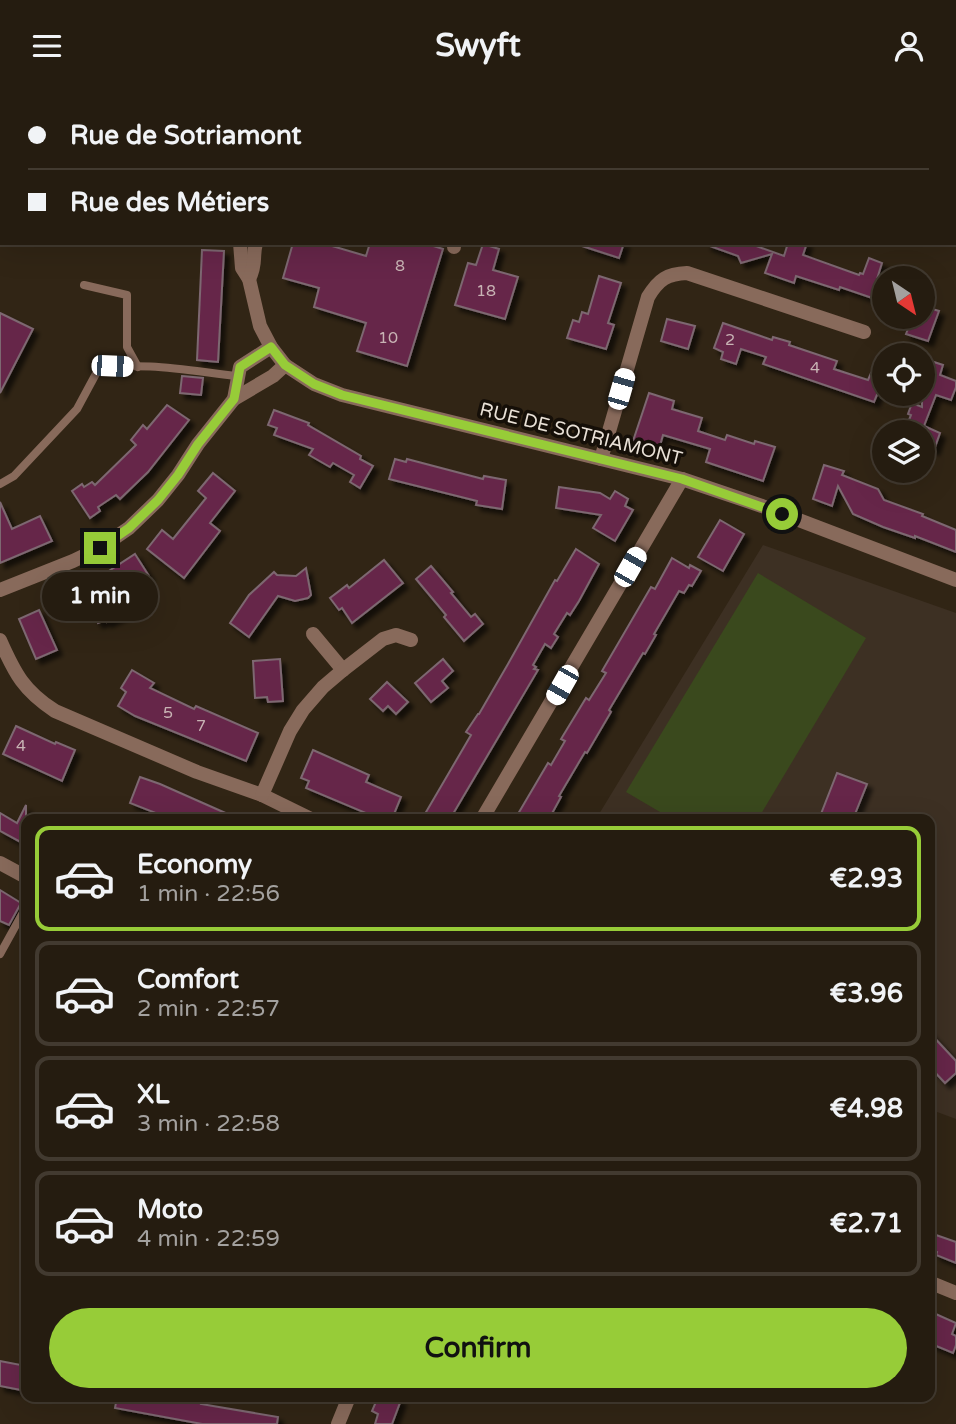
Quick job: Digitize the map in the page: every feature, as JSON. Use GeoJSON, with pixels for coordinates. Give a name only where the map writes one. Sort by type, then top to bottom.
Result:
{"type":"FeatureCollection","features":[{"type":"Feature","properties":{"kind":"street","name":"RUE DE SOTRIAMONT"},"geometry":{"type":"LineString","coordinates":[[240,245],[242,268],[249,279],[260,326],[271,347],[285,365],[314,384],[342,395],[682,479],[762,506],[956,580]]}},
{"type":"Feature","properties":{"kind":"street","name":"RUE DE SOTRIAMONT"},"geometry":{"type":"LineString","coordinates":[[249,279],[255,267],[255,245]]}},
{"type":"Feature","properties":{"kind":"street"},"geometry":{"type":"LineString","coordinates":[[601,459],[648,297],[655,286],[671,274],[687,273],[864,332]]}},
{"type":"Feature","properties":{"kind":"street"},"geometry":{"type":"LineString","coordinates":[[234,399],[240,367],[271,347]]}},
{"type":"Feature","properties":{"kind":"street"},"geometry":{"type":"LineString","coordinates":[[0,590],[73,561],[100,548],[129,528],[172,483],[198,444],[234,399],[273,376],[285,365]]}},
{"type":"Feature","properties":{"kind":"street"},"geometry":{"type":"LineString","coordinates":[[485,814],[682,479]]}},
{"type":"Feature","properties":{"kind":"street"},"geometry":{"type":"LineString","coordinates":[[313,634],[343,670]]}},
{"type":"Feature","properties":{"kind":"street"},"geometry":{"type":"LineString","coordinates":[[261,795],[290,731],[303,710],[323,687],[383,639],[397,635],[411,640]]}},
{"type":"Feature","properties":{"kind":"street"},"geometry":{"type":"LineString","coordinates":[[0,641],[15,672],[27,689],[55,711],[197,772],[261,795],[301,814]]}},
{"type":"Feature","properties":{"kind":"street"},"geometry":{"type":"LineString","coordinates":[[0,863],[21,874]]}},
{"type":"Feature","properties":{"kind":"street"},"geometry":{"type":"LineString","coordinates":[[935,1284],[956,1293]]}},
{"type":"Feature","properties":{"kind":"street"},"geometry":{"type":"LineString","coordinates":[[338,1424],[347,1402]]}},
{"type":"Feature","properties":{"kind":"lane"},"geometry":{"type":"LineString","coordinates":[[84,285],[127,295],[127,347],[138,367]]}},
{"type":"Feature","properties":{"kind":"lane"},"geometry":{"type":"LineString","coordinates":[[0,484],[14,476],[77,409],[98,370],[112,366],[138,367],[237,376]]}},
{"type":"Feature","properties":{"kind":"lane"},"geometry":{"type":"LineString","coordinates":[[0,954],[21,916]]}},
{"type":"Feature","properties":{"kind":"shaded area"},"geometry":{"type":"Polygon","coordinates":[[[763,545],[956,613],[956,1119],[935,1111],[935,814],[599,814],[763,545]]]}},
{"type":"Feature","properties":{"kind":"green space"},"geometry":{"type":"Polygon","coordinates":[[[758,573],[866,638],[761,814],[663,814],[626,792],[758,573]]]}},
{"type":"Feature","properties":{"kind":"building"},"geometry":{"type":"Polygon","coordinates":[[[292,245],[329,245],[366,256],[369,245],[430,245],[443,249],[407,366],[357,351],[366,323],[314,307],[319,288],[283,278],[292,245]]]}},
{"type":"Feature","properties":{"kind":"building"},"geometry":{"type":"Polygon","coordinates":[[[483,245],[486,245],[499,249],[493,270],[518,277],[505,319],[455,305],[468,263],[476,265],[483,245]]]}},
{"type":"Feature","properties":{"kind":"building"},"geometry":{"type":"Polygon","coordinates":[[[582,245],[623,245],[619,258],[582,245]]]}},
{"type":"Feature","properties":{"kind":"building"},"geometry":{"type":"Polygon","coordinates":[[[707,245],[756,245],[784,256],[787,245],[806,245],[803,255],[859,275],[863,274],[869,258],[882,263],[881,266],[872,266],[872,298],[796,276],[794,283],[765,273],[772,254],[741,263],[738,256],[707,245]]]}},
{"type":"Feature","properties":{"kind":"building"},"geometry":{"type":"Polygon","coordinates":[[[202,250],[224,251],[218,362],[197,360],[202,250]]]}},
{"type":"Feature","properties":{"kind":"building"},"geometry":{"type":"Polygon","coordinates":[[[599,276],[621,283],[608,323],[614,325],[606,349],[567,338],[573,320],[579,322],[582,312],[588,314],[599,276]]]}},
{"type":"Feature","properties":{"kind":"building"},"geometry":{"type":"Polygon","coordinates":[[[0,313],[33,329],[0,393],[0,313]]]}},
{"type":"Feature","properties":{"kind":"building"},"geometry":{"type":"Polygon","coordinates":[[[667,319],[695,326],[688,349],[661,341],[667,319]]]}},
{"type":"Feature","properties":{"kind":"building"},"geometry":{"type":"Polygon","coordinates":[[[723,323],[772,340],[773,337],[790,342],[789,345],[837,361],[834,369],[868,380],[872,373],[872,401],[763,364],[766,357],[741,349],[736,364],[721,359],[723,352],[714,348],[723,323]]]}},
{"type":"Feature","properties":{"kind":"building"},"geometry":{"type":"Polygon","coordinates":[[[908,329],[932,329],[928,341],[906,334],[908,329]]]}},
{"type":"Feature","properties":{"kind":"building"},"geometry":{"type":"Polygon","coordinates":[[[935,362],[943,365],[940,375],[956,381],[951,400],[936,395],[935,398],[935,362]]]}},
{"type":"Feature","properties":{"kind":"building"},"geometry":{"type":"Polygon","coordinates":[[[182,376],[203,378],[201,395],[180,393],[182,376]]]}},
{"type":"Feature","properties":{"kind":"building"},"geometry":{"type":"Polygon","coordinates":[[[649,393],[674,401],[672,409],[702,418],[698,431],[725,440],[727,435],[754,444],[755,441],[775,447],[763,481],[706,462],[710,449],[663,435],[659,449],[633,441],[649,393]]]}},
{"type":"Feature","properties":{"kind":"building"},"geometry":{"type":"Polygon","coordinates":[[[167,405],[189,420],[148,472],[120,499],[116,495],[98,507],[100,511],[90,518],[72,491],[82,484],[84,487],[92,482],[95,485],[136,445],[131,440],[143,425],[147,429],[167,405]]]}},
{"type":"Feature","properties":{"kind":"building"},"geometry":{"type":"Polygon","coordinates":[[[911,406],[932,406],[926,420],[909,420],[911,406]]]}},
{"type":"Feature","properties":{"kind":"building"},"geometry":{"type":"Polygon","coordinates":[[[274,410],[309,423],[308,425],[373,466],[360,488],[350,482],[354,475],[333,463],[330,467],[309,455],[313,449],[274,435],[277,428],[268,425],[274,410]]]}},
{"type":"Feature","properties":{"kind":"building"},"geometry":{"type":"Polygon","coordinates":[[[935,431],[940,433],[935,447],[935,431]]]}},
{"type":"Feature","properties":{"kind":"building"},"geometry":{"type":"Polygon","coordinates":[[[395,459],[406,462],[407,459],[483,479],[484,476],[506,480],[502,509],[476,505],[477,501],[389,479],[395,459]]]}},
{"type":"Feature","properties":{"kind":"building"},"geometry":{"type":"Polygon","coordinates":[[[824,465],[844,471],[842,475],[878,489],[884,500],[956,530],[956,552],[853,514],[838,486],[832,506],[813,499],[824,465]]]}},
{"type":"Feature","properties":{"kind":"building"},"geometry":{"type":"Polygon","coordinates":[[[213,473],[235,491],[210,523],[220,531],[184,578],[147,549],[162,530],[173,539],[206,498],[198,491],[213,473]]]}},
{"type":"Feature","properties":{"kind":"building"},"geometry":{"type":"Polygon","coordinates":[[[559,487],[600,493],[610,499],[615,491],[628,499],[625,506],[633,510],[615,541],[593,528],[601,515],[556,508],[559,487]]]}},
{"type":"Feature","properties":{"kind":"building"},"geometry":{"type":"Polygon","coordinates":[[[0,502],[12,529],[40,516],[52,541],[0,563],[0,502]]]}},
{"type":"Feature","properties":{"kind":"building"},"geometry":{"type":"Polygon","coordinates":[[[720,520],[744,534],[723,571],[698,557],[720,520]]]}},
{"type":"Feature","properties":{"kind":"building"},"geometry":{"type":"Polygon","coordinates":[[[576,549],[599,564],[570,615],[567,613],[554,634],[558,637],[551,648],[545,644],[533,665],[536,667],[534,669],[538,670],[453,814],[425,814],[471,735],[466,732],[479,714],[555,580],[557,581],[576,549]]]}},
{"type":"Feature","properties":{"kind":"building"},"geometry":{"type":"Polygon","coordinates":[[[135,554],[149,576],[138,584],[149,600],[131,612],[98,623],[76,584],[96,573],[98,578],[135,554]]]}},
{"type":"Feature","properties":{"kind":"building"},"geometry":{"type":"Polygon","coordinates":[[[672,558],[689,568],[690,565],[701,571],[692,586],[689,585],[684,593],[679,591],[645,654],[643,653],[587,753],[585,752],[559,796],[561,797],[552,814],[518,814],[548,763],[551,765],[565,741],[561,739],[586,698],[589,700],[606,673],[602,671],[651,587],[655,589],[672,558]]]}},
{"type":"Feature","properties":{"kind":"building"},"geometry":{"type":"Polygon","coordinates":[[[384,560],[403,583],[352,623],[342,608],[339,610],[330,598],[347,585],[349,588],[384,560]]]}},
{"type":"Feature","properties":{"kind":"building"},"geometry":{"type":"Polygon","coordinates":[[[431,566],[471,617],[475,614],[483,624],[464,641],[416,579],[431,566]]]}},
{"type":"Feature","properties":{"kind":"building"},"geometry":{"type":"Polygon","coordinates":[[[306,568],[311,595],[308,598],[295,601],[278,596],[249,637],[230,623],[249,595],[274,572],[277,575],[296,576],[306,568]]]}},
{"type":"Feature","properties":{"kind":"building"},"geometry":{"type":"Polygon","coordinates":[[[39,610],[57,650],[36,659],[19,619],[39,610]]]}},
{"type":"Feature","properties":{"kind":"building"},"geometry":{"type":"Polygon","coordinates":[[[280,659],[283,701],[268,702],[267,697],[255,698],[253,661],[280,659]]]}},
{"type":"Feature","properties":{"kind":"building"},"geometry":{"type":"Polygon","coordinates":[[[443,659],[453,671],[442,681],[448,688],[431,702],[415,683],[443,659]]]}},
{"type":"Feature","properties":{"kind":"building"},"geometry":{"type":"Polygon","coordinates":[[[132,670],[154,683],[150,688],[194,709],[196,706],[258,733],[246,761],[135,716],[118,706],[126,692],[121,688],[132,670]]]}},
{"type":"Feature","properties":{"kind":"building"},"geometry":{"type":"Polygon","coordinates":[[[387,682],[408,702],[396,714],[388,706],[383,711],[370,699],[387,682]]]}},
{"type":"Feature","properties":{"kind":"building"},"geometry":{"type":"Polygon","coordinates":[[[16,726],[75,750],[62,781],[3,754],[16,726]]]}},
{"type":"Feature","properties":{"kind":"building"},"geometry":{"type":"Polygon","coordinates":[[[313,750],[369,775],[366,782],[401,797],[394,814],[368,814],[306,788],[309,781],[301,778],[313,750]]]}},
{"type":"Feature","properties":{"kind":"building"},"geometry":{"type":"Polygon","coordinates":[[[837,773],[867,784],[855,814],[821,814],[837,773]]]}},
{"type":"Feature","properties":{"kind":"building"},"geometry":{"type":"Polygon","coordinates":[[[140,777],[228,814],[158,814],[130,803],[140,777]]]}},
{"type":"Feature","properties":{"kind":"building"},"geometry":{"type":"Polygon","coordinates":[[[0,813],[17,823],[21,815],[21,842],[0,831],[0,813]]]}},
{"type":"Feature","properties":{"kind":"building"},"geometry":{"type":"Polygon","coordinates":[[[0,890],[21,903],[9,925],[0,921],[0,890]]]}},
{"type":"Feature","properties":{"kind":"building"},"geometry":{"type":"Polygon","coordinates":[[[935,1038],[956,1061],[956,1073],[945,1083],[935,1072],[935,1038]]]}},
{"type":"Feature","properties":{"kind":"building"},"geometry":{"type":"Polygon","coordinates":[[[936,1235],[956,1242],[956,1263],[936,1255],[936,1235]]]}},
{"type":"Feature","properties":{"kind":"building"},"geometry":{"type":"Polygon","coordinates":[[[935,1314],[956,1323],[952,1334],[956,1336],[953,1353],[935,1346],[935,1314]]]}},
{"type":"Feature","properties":{"kind":"building"},"geometry":{"type":"Polygon","coordinates":[[[0,1361],[21,1365],[21,1390],[0,1386],[0,1361]]]}},
{"type":"Feature","properties":{"kind":"building"},"geometry":{"type":"Polygon","coordinates":[[[116,1402],[202,1402],[278,1417],[277,1424],[202,1424],[115,1408],[116,1402]]]}},
{"type":"Feature","properties":{"kind":"building"},"geometry":{"type":"Polygon","coordinates":[[[376,1402],[400,1402],[392,1424],[375,1424],[378,1414],[372,1411],[376,1402]]]}},
{"type":"Feature","properties":{"kind":"route"},"geometry":{"type":"LineString","coordinates":[[100,548],[129,528],[158,500],[234,399],[240,367],[271,347],[285,365],[314,384],[342,395],[682,479],[782,514]]}}]}
